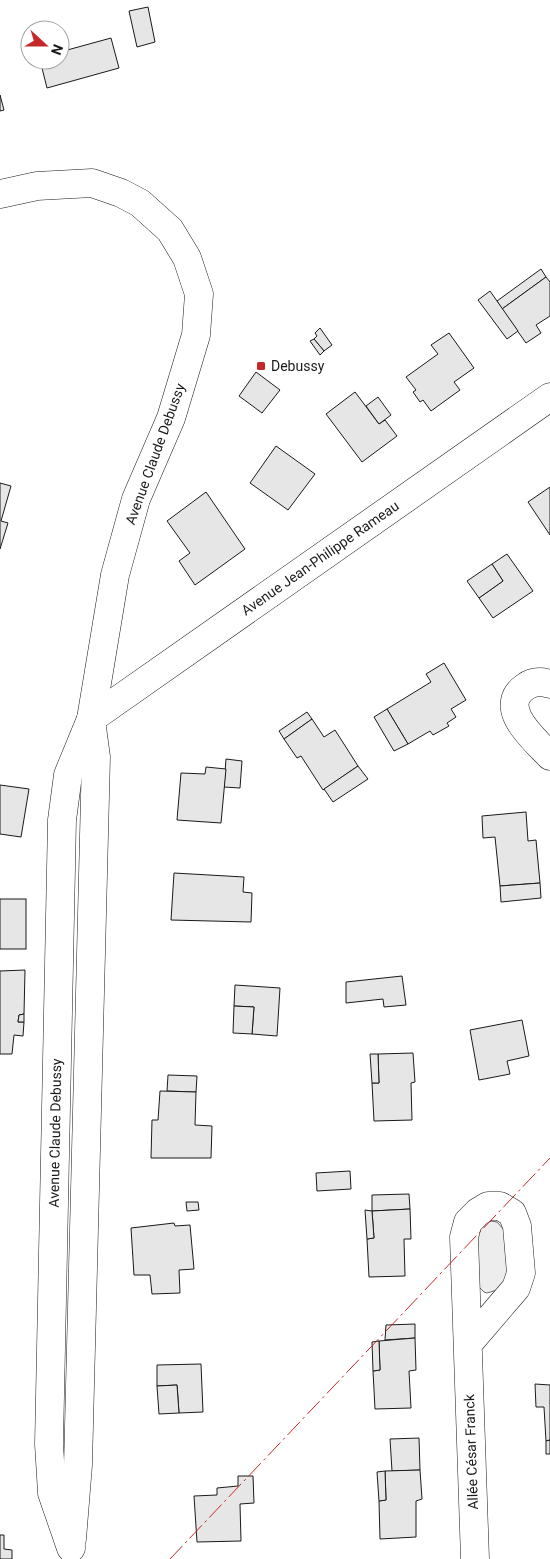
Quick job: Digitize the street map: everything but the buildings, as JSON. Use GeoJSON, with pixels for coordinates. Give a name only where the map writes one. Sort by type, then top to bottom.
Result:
{"type":"FeatureCollection","features":[{"type":"Feature","properties":{"kind":"street","name":"Avenue Claude Debussy"},"geometry":{"type":"LineString","coordinates":[[0,194],[36,186],[92,183],[121,193],[140,203],[170,230],[187,258],[199,294],[196,335],[171,418],[136,499],[115,575],[91,719],[96,757],[78,1465],[72,1554]]}},
{"type":"Feature","properties":{"kind":"street","name":"Avenue Jean-Philippe Rameau"},"geometry":{"type":"LineString","coordinates":[[91,719],[550,397]]}},
{"type":"Feature","properties":{"kind":"street"},"geometry":{"type":"LineString","coordinates":[[550,684],[543,681],[530,683],[518,692],[514,707],[521,725],[550,756]]}},
{"type":"Feature","properties":{"kind":"street","name":"Allée César Franck"},"geometry":{"type":"LineString","coordinates":[[468,1344],[475,1559]]}},
{"type":"Feature","properties":{"kind":"shaded area"},"geometry":{"type":"Polygon","coordinates":[[[491,1221],[497,1222],[505,1231],[511,1273],[497,1290],[487,1293],[478,1286],[476,1237],[481,1225],[491,1221]]]}},
{"type":"Feature","properties":{"kind":"power"},"geometry":{"type":"LineString","coordinates":[[170,1559],[550,1158]]}},
{"type":"Feature","properties":{"kind":"place","name":"Debussy"},"geometry":{"type":"Point","coordinates":[261,366]}}]}
